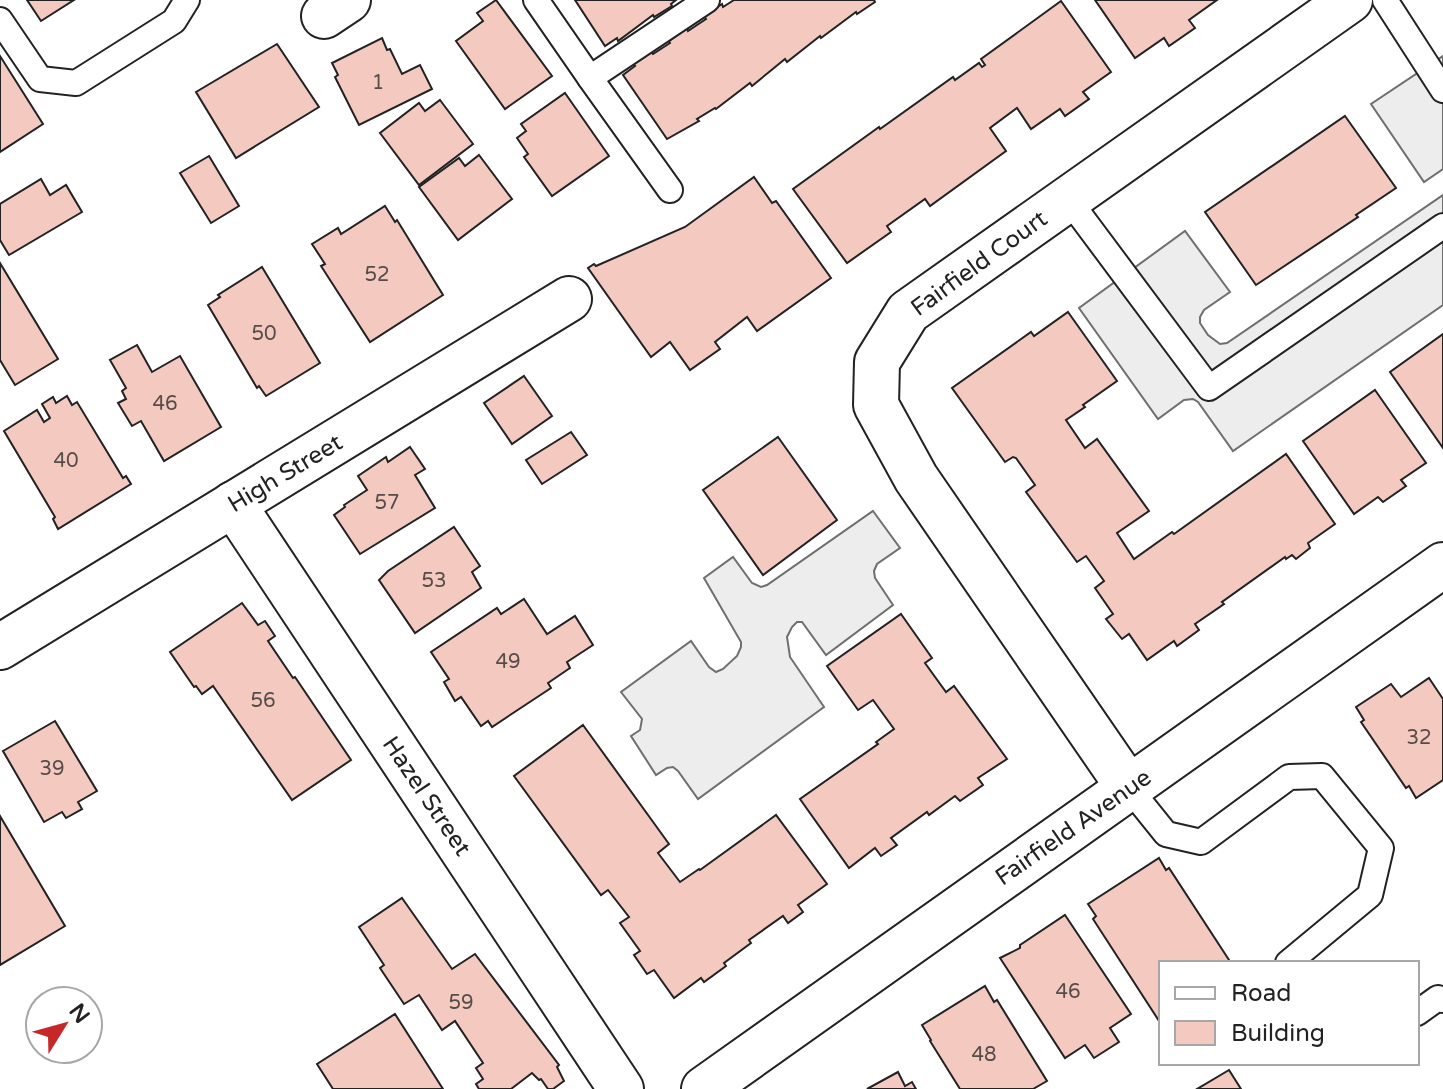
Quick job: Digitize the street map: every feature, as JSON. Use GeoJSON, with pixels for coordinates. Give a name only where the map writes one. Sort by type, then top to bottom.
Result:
{"type":"FeatureCollection","features":[{"type":"Feature","properties":{"kind":"street","name":"Fairfield Court"},"geometry":{"type":"LineString","coordinates":[[1129,788],[916,478],[876,405],[877,362],[908,312],[1350,0]]}},
{"type":"Feature","properties":{"kind":"street","name":"High Street"},"geometry":{"type":"LineString","coordinates":[[0,647],[569,299]]}},
{"type":"Feature","properties":{"kind":"street","name":"Hazel Street"},"geometry":{"type":"LineString","coordinates":[[233,504],[621,1089]]}},
{"type":"Feature","properties":{"kind":"street","name":"Fairfield Avenue"},"geometry":{"type":"LineString","coordinates":[[704,1089],[1443,565]]}},
{"type":"Feature","properties":{"kind":"lane"},"geometry":{"type":"LineString","coordinates":[[0,20],[40,79],[76,83],[174,21],[187,0]]}},
{"type":"Feature","properties":{"kind":"lane"},"geometry":{"type":"LineString","coordinates":[[536,0],[670,190]]}},
{"type":"Feature","properties":{"kind":"lane"},"geometry":{"type":"LineString","coordinates":[[590,78],[707,0]]}},
{"type":"Feature","properties":{"kind":"lane"},"geometry":{"type":"LineString","coordinates":[[1385,0],[1443,90]]}},
{"type":"Feature","properties":{"kind":"lane"},"geometry":{"type":"LineString","coordinates":[[1068,199],[1209,388],[1443,226]]}},
{"type":"Feature","properties":{"kind":"lane"},"geometry":{"type":"LineString","coordinates":[[1129,788],[1166,834],[1201,842],[1289,777],[1322,776],[1381,848],[1370,895],[1288,961]]}},
{"type":"Feature","properties":{"kind":"lane"},"geometry":{"type":"LineString","coordinates":[[1419,1012],[1438,998],[1443,1000]]}},
{"type":"Feature","properties":{"kind":"shaded area"},"geometry":{"type":"Polygon","coordinates":[[[1443,56],[1443,169],[1424,182],[1371,104],[1443,56]]]}},
{"type":"Feature","properties":{"kind":"shaded area"},"geometry":{"type":"Polygon","coordinates":[[[1443,195],[1443,305],[1233,451],[1193,399],[1184,400],[1158,419],[1079,308],[1185,231],[1230,292],[1204,310],[1200,317],[1200,323],[1208,335],[1220,344],[1227,343],[1443,195]]]}},
{"type":"Feature","properties":{"kind":"shaded area"},"geometry":{"type":"Polygon","coordinates":[[[873,511],[900,548],[877,564],[874,571],[875,578],[893,605],[826,655],[802,622],[792,627],[787,637],[790,657],[824,707],[698,799],[673,767],[656,775],[631,736],[640,730],[642,719],[621,692],[691,641],[716,672],[737,656],[741,642],[704,578],[733,557],[752,583],[761,587],[767,585],[873,511]]]}},
{"type":"Feature","properties":{"kind":"building"},"geometry":{"type":"Polygon","coordinates":[[[27,0],[74,0],[41,21],[27,0]]]}},
{"type":"Feature","properties":{"kind":"building"},"geometry":{"type":"Polygon","coordinates":[[[496,0],[552,76],[505,109],[456,41],[483,21],[477,13],[496,0]]]}},
{"type":"Feature","properties":{"kind":"building"},"geometry":{"type":"Polygon","coordinates":[[[575,0],[676,0],[672,6],[653,15],[618,41],[617,38],[605,46],[575,0]]]}},
{"type":"Feature","properties":{"kind":"building"},"geometry":{"type":"Polygon","coordinates":[[[734,0],[875,2],[820,36],[787,62],[785,59],[752,86],[750,83],[716,109],[697,119],[699,121],[667,139],[623,75],[635,66],[633,64],[706,19],[704,16],[734,0]]]}},
{"type":"Feature","properties":{"kind":"building"},"geometry":{"type":"Polygon","coordinates":[[[1095,0],[1217,0],[1189,20],[1195,28],[1169,46],[1164,38],[1135,58],[1095,0]]]}},
{"type":"Feature","properties":{"kind":"building"},"geometry":{"type":"Polygon","coordinates":[[[1061,1],[1111,72],[1083,92],[1089,99],[1065,116],[1060,109],[1031,129],[1017,108],[990,128],[1006,151],[930,206],[925,199],[887,226],[891,232],[847,263],[793,189],[953,77],[955,80],[979,63],[982,67],[985,65],[981,59],[1061,1]]]}},
{"type":"Feature","properties":{"kind":"building"},"geometry":{"type":"Polygon","coordinates":[[[382,38],[402,74],[420,65],[432,89],[359,125],[335,77],[338,75],[332,63],[382,38]]]}},
{"type":"Feature","properties":{"kind":"building"},"geometry":{"type":"Polygon","coordinates":[[[277,44],[319,107],[236,158],[196,92],[277,44]]]}},
{"type":"Feature","properties":{"kind":"building"},"geometry":{"type":"Polygon","coordinates":[[[0,56],[43,124],[0,152],[0,56]]]}},
{"type":"Feature","properties":{"kind":"building"},"geometry":{"type":"Polygon","coordinates":[[[565,93],[609,156],[552,196],[524,157],[528,154],[517,138],[526,131],[521,124],[565,93]]]}},
{"type":"Feature","properties":{"kind":"building"},"geometry":{"type":"Polygon","coordinates":[[[440,100],[473,144],[419,185],[380,133],[419,103],[425,111],[440,100]]]}},
{"type":"Feature","properties":{"kind":"building"},"geometry":{"type":"Polygon","coordinates":[[[1345,116],[1396,188],[1256,285],[1205,212],[1345,116]]]}},
{"type":"Feature","properties":{"kind":"building"},"geometry":{"type":"Polygon","coordinates":[[[479,155],[512,199],[458,240],[419,187],[459,158],[465,166],[479,155]]]}},
{"type":"Feature","properties":{"kind":"building"},"geometry":{"type":"Polygon","coordinates":[[[209,156],[239,206],[211,223],[180,173],[209,156]]]}},
{"type":"Feature","properties":{"kind":"building"},"geometry":{"type":"Polygon","coordinates":[[[754,177],[772,203],[776,201],[831,278],[757,331],[747,317],[715,342],[720,349],[690,370],[670,342],[651,357],[588,268],[685,227],[754,177]]]}},
{"type":"Feature","properties":{"kind":"building"},"geometry":{"type":"Polygon","coordinates":[[[41,179],[50,195],[66,185],[82,212],[9,255],[0,240],[0,204],[41,179]]]}},
{"type":"Feature","properties":{"kind":"building"},"geometry":{"type":"Polygon","coordinates":[[[385,206],[395,222],[397,220],[443,295],[370,342],[321,266],[325,264],[312,244],[338,228],[341,234],[385,206]]]}},
{"type":"Feature","properties":{"kind":"building"},"geometry":{"type":"Polygon","coordinates":[[[0,263],[58,359],[15,385],[0,360],[0,263]]]}},
{"type":"Feature","properties":{"kind":"building"},"geometry":{"type":"Polygon","coordinates":[[[262,267],[320,363],[266,396],[259,386],[257,388],[208,305],[220,297],[218,295],[262,267]]]}},
{"type":"Feature","properties":{"kind":"building"},"geometry":{"type":"Polygon","coordinates":[[[1068,312],[1117,381],[1066,420],[1085,448],[1097,439],[1149,511],[1117,533],[1134,559],[1286,454],[1335,524],[1308,543],[1310,548],[1296,559],[1292,555],[1285,557],[1222,602],[1224,604],[1195,624],[1199,630],[1177,646],[1174,641],[1147,660],[1129,634],[1122,639],[1106,619],[1113,614],[1095,588],[1104,581],[1086,556],[1077,562],[1026,492],[1035,485],[1016,458],[1005,462],[952,388],[1031,332],[1034,336],[1068,312]]]}},
{"type":"Feature","properties":{"kind":"building"},"geometry":{"type":"Polygon","coordinates":[[[1443,334],[1443,448],[1390,372],[1443,334]]]}},
{"type":"Feature","properties":{"kind":"building"},"geometry":{"type":"Polygon","coordinates":[[[137,345],[152,372],[180,356],[221,427],[164,461],[141,421],[132,426],[118,403],[126,399],[122,391],[126,388],[110,360],[137,345]]]}},
{"type":"Feature","properties":{"kind":"building"},"geometry":{"type":"Polygon","coordinates":[[[524,376],[552,416],[512,444],[484,403],[524,376]]]}},
{"type":"Feature","properties":{"kind":"building"},"geometry":{"type":"Polygon","coordinates":[[[1375,390],[1426,463],[1401,480],[1406,486],[1383,502],[1378,497],[1354,514],[1303,441],[1375,390]]]}},
{"type":"Feature","properties":{"kind":"building"},"geometry":{"type":"Polygon","coordinates":[[[67,396],[72,405],[77,402],[123,478],[126,476],[131,484],[58,529],[53,519],[55,517],[4,431],[37,410],[44,422],[50,418],[42,404],[53,397],[56,403],[67,396]]]}},
{"type":"Feature","properties":{"kind":"building"},"geometry":{"type":"Polygon","coordinates":[[[571,432],[587,455],[542,484],[526,460],[571,432]]]}},
{"type":"Feature","properties":{"kind":"building"},"geometry":{"type":"Polygon","coordinates":[[[778,437],[837,520],[763,575],[703,490],[778,437]]]}},
{"type":"Feature","properties":{"kind":"building"},"geometry":{"type":"Polygon","coordinates":[[[410,447],[425,469],[415,475],[435,508],[360,554],[334,515],[367,490],[358,476],[386,457],[388,462],[410,447]]]}},
{"type":"Feature","properties":{"kind":"building"},"geometry":{"type":"Polygon","coordinates":[[[454,527],[480,566],[472,572],[481,588],[415,633],[379,580],[454,527]]]}},
{"type":"Feature","properties":{"kind":"building"},"geometry":{"type":"Polygon","coordinates":[[[524,599],[547,634],[575,616],[593,645],[567,662],[570,668],[548,683],[551,688],[492,727],[488,721],[481,726],[461,697],[455,701],[444,682],[449,679],[431,652],[497,608],[501,614],[524,599]]]}},
{"type":"Feature","properties":{"kind":"building"},"geometry":{"type":"Polygon","coordinates":[[[242,603],[258,625],[265,621],[275,636],[268,641],[351,760],[292,800],[213,686],[202,694],[170,652],[242,603]]]}},
{"type":"Feature","properties":{"kind":"building"},"geometry":{"type":"Polygon","coordinates":[[[901,614],[932,658],[925,663],[946,692],[954,686],[1007,759],[978,778],[983,785],[960,801],[955,796],[891,838],[897,845],[881,856],[875,848],[849,868],[800,799],[878,744],[876,742],[894,729],[873,700],[858,710],[827,666],[901,614]]]}},
{"type":"Feature","properties":{"kind":"building"},"geometry":{"type":"Polygon","coordinates":[[[1429,678],[1443,699],[1443,780],[1416,798],[1361,722],[1364,720],[1356,707],[1391,684],[1401,697],[1429,678]]]}},
{"type":"Feature","properties":{"kind":"building"},"geometry":{"type":"Polygon","coordinates":[[[55,721],[97,791],[78,802],[82,809],[66,818],[62,812],[44,822],[3,751],[55,721]]]}},
{"type":"Feature","properties":{"kind":"building"},"geometry":{"type":"Polygon","coordinates":[[[583,725],[669,844],[658,853],[680,882],[776,815],[827,884],[798,905],[803,912],[788,923],[783,916],[749,940],[751,943],[724,963],[726,966],[704,982],[701,978],[674,998],[654,970],[647,974],[634,955],[640,951],[620,923],[629,917],[608,890],[601,895],[514,776],[583,725]]]}},
{"type":"Feature","properties":{"kind":"building"},"geometry":{"type":"Polygon","coordinates":[[[0,816],[65,926],[0,965],[0,816]]]}},
{"type":"Feature","properties":{"kind":"building"},"geometry":{"type":"Polygon","coordinates":[[[1159,858],[1166,870],[1169,868],[1230,961],[1159,961],[1159,1021],[1093,919],[1096,916],[1088,904],[1159,858]]]}},
{"type":"Feature","properties":{"kind":"building"},"geometry":{"type":"Polygon","coordinates":[[[402,898],[452,969],[475,954],[559,1065],[557,1067],[564,1081],[548,1089],[532,1073],[511,1089],[479,1089],[476,1084],[483,1079],[476,1068],[483,1063],[455,1021],[442,1030],[419,995],[404,1004],[380,968],[384,965],[359,927],[402,898]]]}},
{"type":"Feature","properties":{"kind":"building"},"geometry":{"type":"Polygon","coordinates":[[[1065,915],[1131,1014],[1110,1028],[1119,1042],[1094,1058],[1085,1045],[1065,1058],[1000,958],[1020,948],[1020,945],[1065,915]]]}},
{"type":"Feature","properties":{"kind":"building"},"geometry":{"type":"Polygon","coordinates":[[[985,986],[1047,1081],[1033,1089],[960,1089],[922,1025],[985,986]]]}},
{"type":"Feature","properties":{"kind":"building"},"geometry":{"type":"Polygon","coordinates":[[[395,1014],[443,1089],[333,1089],[317,1064],[395,1014]]]}},
{"type":"Feature","properties":{"kind":"building"},"geometry":{"type":"Polygon","coordinates":[[[1229,1070],[1241,1089],[1197,1089],[1229,1070]]]}},
{"type":"Feature","properties":{"kind":"building"},"geometry":{"type":"Polygon","coordinates":[[[898,1072],[905,1086],[912,1082],[916,1089],[867,1089],[898,1072]]]}}]}
